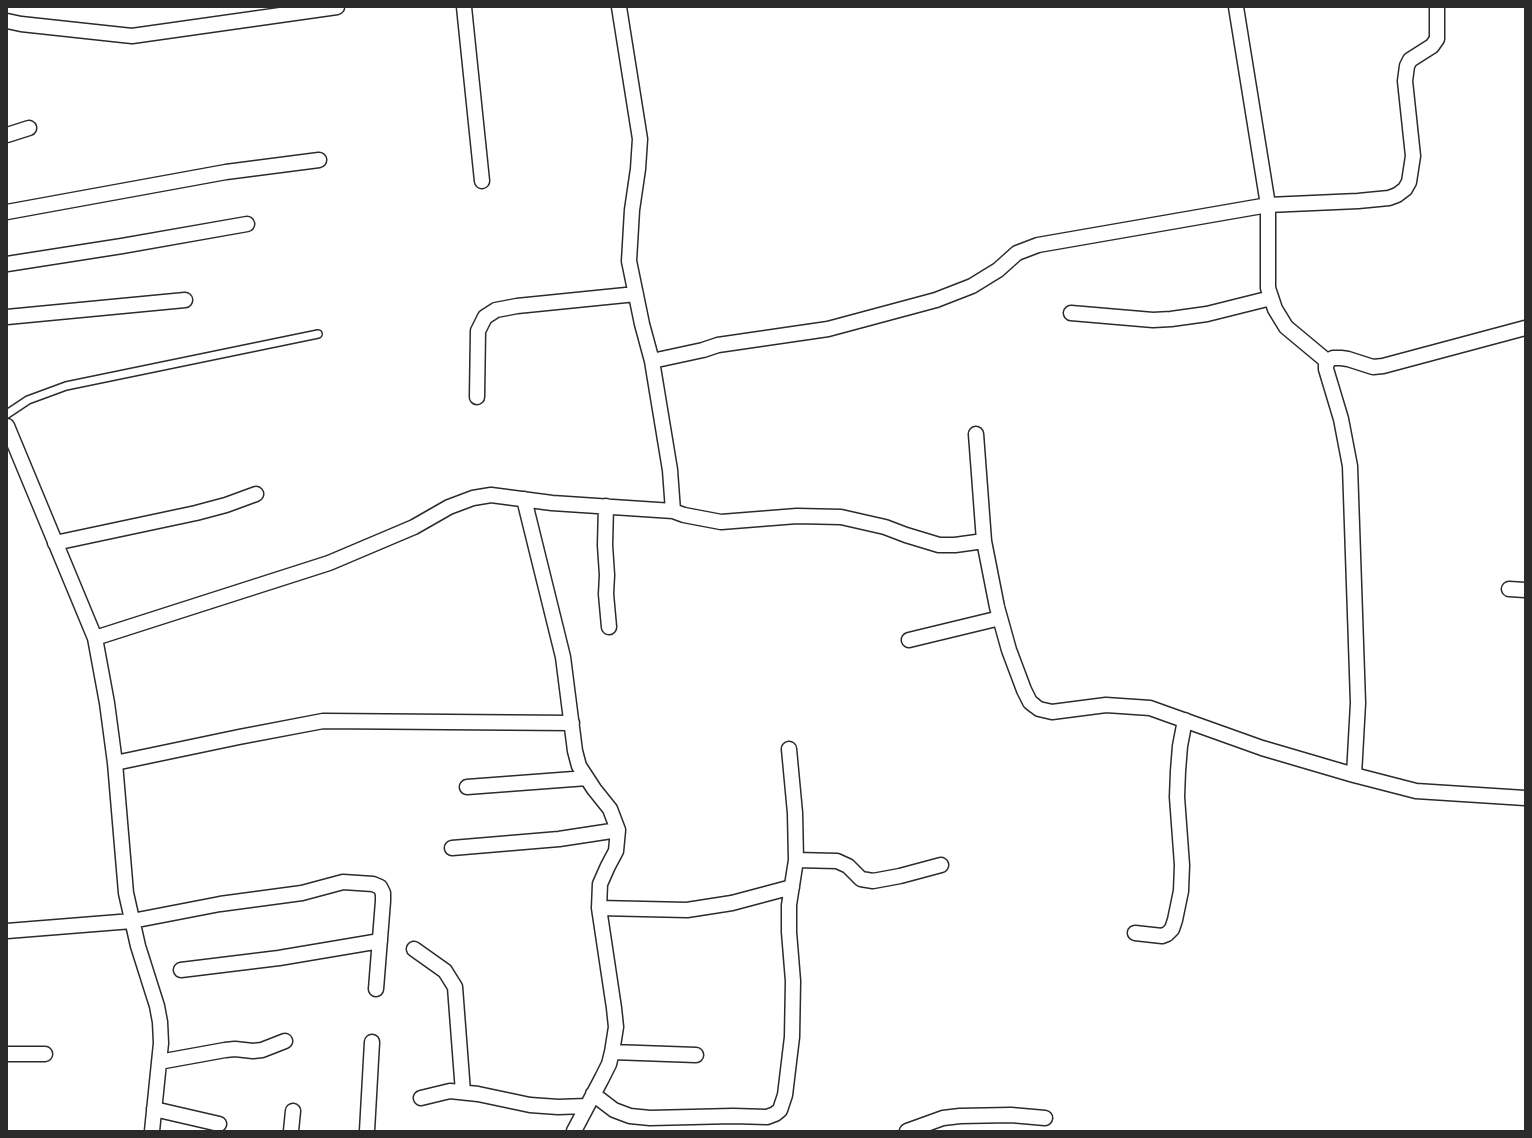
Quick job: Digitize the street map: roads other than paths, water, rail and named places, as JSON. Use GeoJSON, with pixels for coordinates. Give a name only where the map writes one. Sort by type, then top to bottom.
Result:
{"type":"FeatureCollection","features":[{"type":"Feature","properties":{"kind":"street"},"geometry":{"type":"LineString","coordinates":[[7,21],[21,24],[132,36],[337,7]]}},
{"type":"Feature","properties":{"kind":"street"},"geometry":{"type":"LineString","coordinates":[[464,7],[482,181]]}},
{"type":"Feature","properties":{"kind":"street"},"geometry":{"type":"LineString","coordinates":[[619,7],[640,139],[638,169],[632,210],[629,261],[642,324],[652,361],[670,470],[673,511]]}},
{"type":"Feature","properties":{"kind":"street"},"geometry":{"type":"LineString","coordinates":[[1236,7],[1268,205],[1268,288],[1275,309],[1286,327],[1328,362]]}},
{"type":"Feature","properties":{"kind":"street"},"geometry":{"type":"LineString","coordinates":[[652,361],[704,350],[718,345],[828,329],[936,300],[972,286],[998,270],[1017,253],[1038,245],[1268,205],[1389,198],[1397,195],[1405,190],[1409,182],[1413,156],[1405,80],[1407,66],[1410,60],[1432,46],[1437,39],[1437,7]]}},
{"type":"Feature","properties":{"kind":"street"},"geometry":{"type":"LineString","coordinates":[[7,136],[29,128]]}},
{"type":"Feature","properties":{"kind":"street"},"geometry":{"type":"LineString","coordinates":[[7,212],[226,172],[319,160]]}},
{"type":"Feature","properties":{"kind":"street"},"geometry":{"type":"LineString","coordinates":[[7,264],[248,224]]}},
{"type":"Feature","properties":{"kind":"street"},"geometry":{"type":"LineString","coordinates":[[477,397],[478,331],[485,317],[496,310],[517,306],[636,294]]}},
{"type":"Feature","properties":{"kind":"street"},"geometry":{"type":"LineString","coordinates":[[1070,313],[1153,320],[1171,319],[1207,314],[1271,298]]}},
{"type":"Feature","properties":{"kind":"street"},"geometry":{"type":"LineString","coordinates":[[7,317],[185,300]]}},
{"type":"Feature","properties":{"kind":"street"},"geometry":{"type":"LineString","coordinates":[[1354,775],[1358,703],[1350,466],[1341,419],[1326,369],[1328,362],[1333,358],[1341,358],[1372,366],[1383,366],[1525,328]]}},
{"type":"Feature","properties":{"kind":"street"},"geometry":{"type":"LineString","coordinates":[[7,426],[95,638],[107,703],[115,763],[126,893],[138,946],[157,1006],[161,1043],[152,1131]]}},
{"type":"Feature","properties":{"kind":"street"},"geometry":{"type":"LineString","coordinates":[[976,434],[984,541],[1000,618],[1009,650],[1024,690],[1030,702],[1039,709],[1052,712],[1106,705],[1150,708],[1262,748],[1354,775],[1416,791],[1525,798]]}},
{"type":"Feature","properties":{"kind":"street"},"geometry":{"type":"LineString","coordinates":[[55,543],[196,513],[226,505],[256,494]]}},
{"type":"Feature","properties":{"kind":"street"},"geometry":{"type":"LineString","coordinates":[[95,638],[329,563],[414,526],[450,507],[473,498],[492,495],[552,503],[673,511],[684,515],[721,522],[797,516],[841,517],[885,527],[939,545],[955,545],[984,541]]}},
{"type":"Feature","properties":{"kind":"street"},"geometry":{"type":"LineString","coordinates":[[524,499],[563,657],[575,751],[579,766],[610,809],[618,830],[616,851],[600,884],[599,908],[616,1027],[609,1064],[574,1131]]}},
{"type":"Feature","properties":{"kind":"street"},"geometry":{"type":"LineString","coordinates":[[606,506],[606,594],[609,627]]}},
{"type":"Feature","properties":{"kind":"street"},"geometry":{"type":"LineString","coordinates":[[1509,590],[1525,590]]}},
{"type":"Feature","properties":{"kind":"street"},"geometry":{"type":"LineString","coordinates":[[909,640],[1000,618]]}},
{"type":"Feature","properties":{"kind":"street"},"geometry":{"type":"LineString","coordinates":[[1135,933],[1162,936],[1167,934],[1172,929],[1175,920],[1181,891],[1182,865],[1177,797],[1180,746],[1185,720]]}},
{"type":"Feature","properties":{"kind":"street"},"geometry":{"type":"LineString","coordinates":[[115,763],[240,737],[323,722],[572,723]]}},
{"type":"Feature","properties":{"kind":"street"},"geometry":{"type":"LineString","coordinates":[[421,1098],[450,1090],[530,1105],[558,1107],[590,1100],[630,1116],[650,1118],[733,1116],[767,1117],[780,1110],[785,1095],[792,1038],[793,980],[789,905],[796,860],[795,813],[789,749]]}},
{"type":"Feature","properties":{"kind":"street"},"geometry":{"type":"LineString","coordinates":[[467,786],[587,778]]}},
{"type":"Feature","properties":{"kind":"street"},"geometry":{"type":"LineString","coordinates":[[452,848],[559,839],[618,830]]}},
{"type":"Feature","properties":{"kind":"street"},"geometry":{"type":"LineString","coordinates":[[796,860],[837,861],[848,866],[861,879],[873,881],[940,866]]}},
{"type":"Feature","properties":{"kind":"street"},"geometry":{"type":"LineString","coordinates":[[7,931],[132,921],[220,904],[302,893],[343,882],[373,884],[380,887],[383,893],[376,989]]}},
{"type":"Feature","properties":{"kind":"street"},"geometry":{"type":"LineString","coordinates":[[599,908],[687,910],[732,903],[792,887]]}},
{"type":"Feature","properties":{"kind":"street"},"geometry":{"type":"LineString","coordinates":[[181,970],[278,958],[380,941]]}},
{"type":"Feature","properties":{"kind":"street"},"geometry":{"type":"LineString","coordinates":[[414,949],[445,971],[455,988],[463,1092]]}},
{"type":"Feature","properties":{"kind":"street"},"geometry":{"type":"LineString","coordinates":[[159,1062],[225,1050],[262,1050],[285,1041]]}},
{"type":"Feature","properties":{"kind":"street"},"geometry":{"type":"LineString","coordinates":[[367,1131],[372,1042]]}},
{"type":"Feature","properties":{"kind":"street"},"geometry":{"type":"LineString","coordinates":[[612,1052],[696,1055]]}},
{"type":"Feature","properties":{"kind":"street"},"geometry":{"type":"LineString","coordinates":[[7,1054],[45,1054]]}},
{"type":"Feature","properties":{"kind":"street"},"geometry":{"type":"LineString","coordinates":[[154,1109],[219,1124]]}},
{"type":"Feature","properties":{"kind":"street"},"geometry":{"type":"LineString","coordinates":[[291,1131],[292,1111]]}},
{"type":"Feature","properties":{"kind":"street"},"geometry":{"type":"LineString","coordinates":[[907,1131],[943,1118],[960,1116],[1010,1115],[1045,1118]]}},
{"type":"Feature","properties":{"kind":"lane"},"geometry":{"type":"LineString","coordinates":[[7,414],[28,400],[66,386],[318,334]]}}]}
